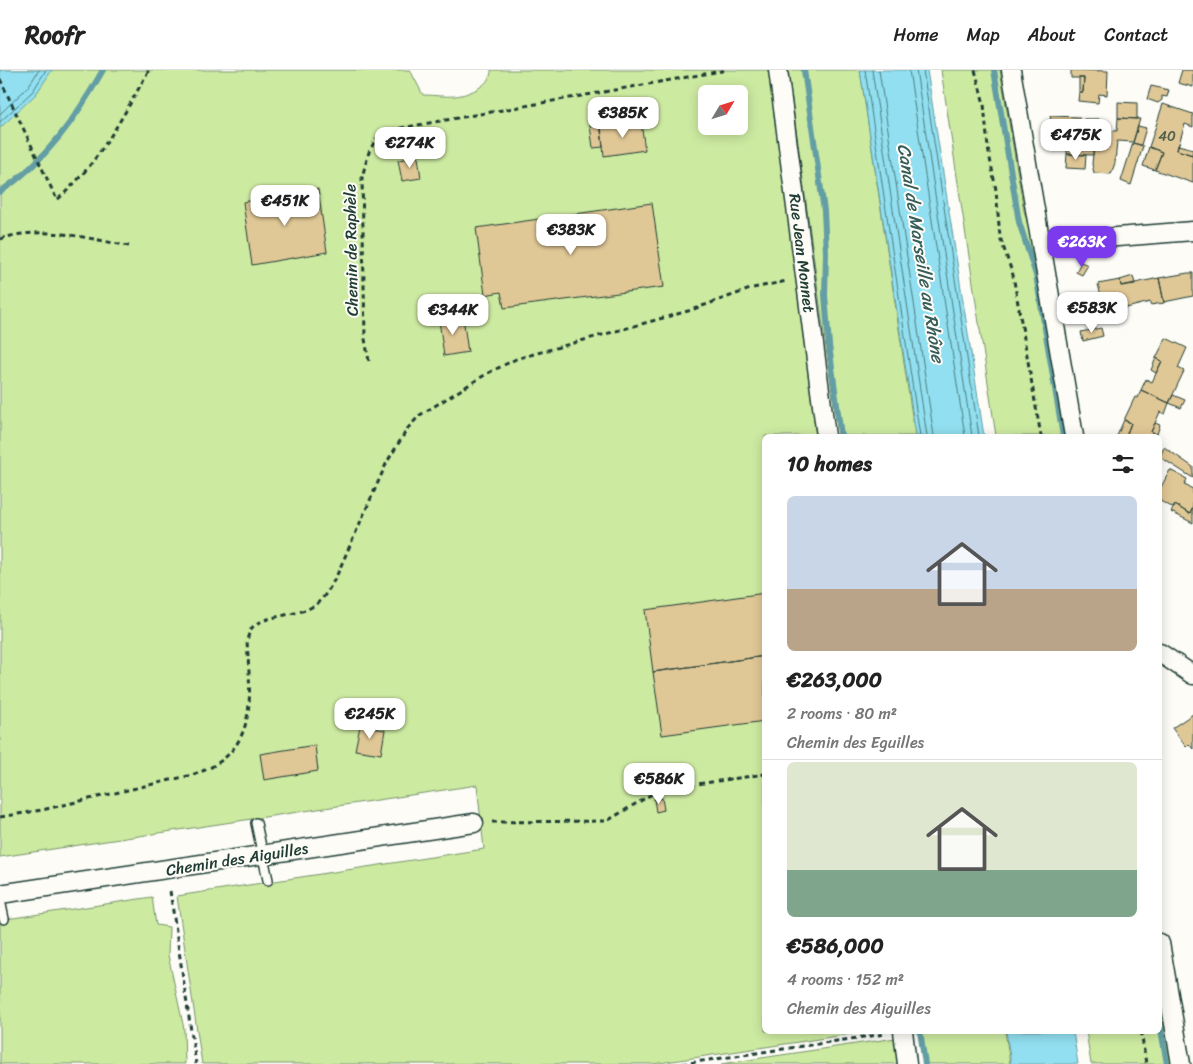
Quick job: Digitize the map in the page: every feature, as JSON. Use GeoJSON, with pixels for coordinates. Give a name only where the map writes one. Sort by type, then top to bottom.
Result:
{"type":"FeatureCollection","features":[{"type":"Feature","properties":{"kind":"street","name":"Rue Jean Monnet"},"geometry":{"type":"LineString","coordinates":[[778,70],[826,434]]}},
{"type":"Feature","properties":{"kind":"street"},"geometry":{"type":"LineString","coordinates":[[1011,70],[1074,434]]}},
{"type":"Feature","properties":{"kind":"street"},"geometry":{"type":"LineString","coordinates":[[1041,243],[1193,231]]}},
{"type":"Feature","properties":{"kind":"street"},"geometry":{"type":"LineString","coordinates":[[1162,654],[1193,675]]}},
{"type":"Feature","properties":{"kind":"street","name":"Chemin des Aiguilles"},"geometry":{"type":"LineString","coordinates":[[0,894],[474,823]]}},
{"type":"Feature","properties":{"kind":"street"},"geometry":{"type":"LineString","coordinates":[[1162,955],[1181,1064]]}},
{"type":"Feature","properties":{"kind":"street"},"geometry":{"type":"LineString","coordinates":[[897,1034],[907,1064]]}},
{"type":"Feature","properties":{"kind":"lane"},"geometry":{"type":"LineString","coordinates":[[256,823],[268,880]]}},
{"type":"Feature","properties":{"kind":"lane"},"geometry":{"type":"LineString","coordinates":[[0,900],[4,919]]}},
{"type":"Feature","properties":{"kind":"path"},"geometry":{"type":"LineString","coordinates":[[0,79],[57,200],[90,168],[112,135],[150,70]]}},
{"type":"Feature","properties":{"kind":"path","name":"Chemin de Raphèle"},"geometry":{"type":"LineString","coordinates":[[369,361],[365,339],[362,177],[369,152],[376,139],[390,130],[727,70]]}},
{"type":"Feature","properties":{"kind":"path"},"geometry":{"type":"LineString","coordinates":[[975,70],[984,104],[988,148],[996,190],[1000,237],[1013,275],[1041,434]]}},
{"type":"Feature","properties":{"kind":"path"},"geometry":{"type":"LineString","coordinates":[[0,239],[16,234],[53,232],[129,246]]}},
{"type":"Feature","properties":{"kind":"path"},"geometry":{"type":"LineString","coordinates":[[0,816],[42,810],[192,775],[214,766],[231,751],[245,730],[250,710],[247,640],[250,630],[258,622],[304,611],[316,605],[326,593],[336,577],[387,462],[408,428],[420,415],[488,373],[516,359],[688,311],[754,288],[805,278]]}},
{"type":"Feature","properties":{"kind":"path"},"geometry":{"type":"LineString","coordinates":[[474,823],[513,821],[607,822],[652,794],[664,789],[762,774]]}},
{"type":"Feature","properties":{"kind":"path"},"geometry":{"type":"LineString","coordinates":[[170,891],[196,1064]]}},
{"type":"Feature","properties":{"kind":"path"},"geometry":{"type":"LineString","coordinates":[[682,1064],[883,1034]]}},
{"type":"Feature","properties":{"kind":"path"},"geometry":{"type":"LineString","coordinates":[[1141,1034],[1146,1064]]}},
{"type":"Feature","properties":{"kind":"green space"},"geometry":{"type":"Polygon","coordinates":[[[0,70],[410,70],[423,95],[447,96],[460,95],[478,88],[488,80],[491,70],[769,70],[816,434],[762,434],[762,1034],[851,1034],[653,1064],[202,1064],[177,896],[484,849],[477,785],[0,857],[0,70]]]}},
{"type":"Feature","properties":{"kind":"green space"},"geometry":{"type":"Polygon","coordinates":[[[788,70],[860,70],[915,434],[838,434],[788,70]]]}},
{"type":"Feature","properties":{"kind":"green space"},"geometry":{"type":"Polygon","coordinates":[[[941,70],[1000,70],[1024,211],[1038,258],[1068,434],[996,434],[941,70]]]}},
{"type":"Feature","properties":{"kind":"green space"},"geometry":{"type":"Polygon","coordinates":[[[152,897],[156,925],[169,927],[168,955],[184,1029],[185,1064],[0,1064],[0,920],[152,897]]]}},
{"type":"Feature","properties":{"kind":"green space"},"geometry":{"type":"Polygon","coordinates":[[[1162,1003],[1172,1064],[1091,1064],[1086,1034],[1162,1034],[1162,1003]]]}},
{"type":"Feature","properties":{"kind":"green space"},"geometry":{"type":"Polygon","coordinates":[[[920,1034],[1005,1034],[1010,1064],[924,1064],[920,1034]]]}},
{"type":"Feature","properties":{"kind":"green space"},"geometry":{"type":"Polygon","coordinates":[[[896,1038],[899,1064],[721,1064],[896,1038]]]}},
{"type":"Feature","properties":{"kind":"water"},"geometry":{"type":"Polygon","coordinates":[[[0,70],[52,70],[36,94],[0,128],[0,70]]]}},
{"type":"Feature","properties":{"kind":"water","name":"Canal de Marseille au Rhône"},"geometry":{"type":"Polygon","coordinates":[[[860,70],[927,70],[984,434],[916,434],[860,70]]]}},
{"type":"Feature","properties":{"kind":"water"},"geometry":{"type":"Polygon","coordinates":[[[1006,1034],[1073,1034],[1078,1064],[1011,1064],[1006,1034]]]}},
{"type":"Feature","properties":{"kind":"building"},"geometry":{"type":"Polygon","coordinates":[[[1071,70],[1108,71],[1107,95],[1099,94],[1098,103],[1078,101],[1079,92],[1083,92],[1084,78],[1071,78],[1071,70]]]}},
{"type":"Feature","properties":{"kind":"building"},"geometry":{"type":"Polygon","coordinates":[[[1182,70],[1193,70],[1193,87],[1178,83],[1182,70]]]}},
{"type":"Feature","properties":{"kind":"building"},"geometry":{"type":"Polygon","coordinates":[[[1079,78],[1084,78],[1083,92],[1079,92],[1079,78]]]}},
{"type":"Feature","properties":{"kind":"building"},"geometry":{"type":"Polygon","coordinates":[[[1151,86],[1169,90],[1167,97],[1162,96],[1162,100],[1158,103],[1147,99],[1151,86]]]}},
{"type":"Feature","properties":{"kind":"building"},"geometry":{"type":"Polygon","coordinates":[[[1118,102],[1137,103],[1137,119],[1118,118],[1118,102]]]}},
{"type":"Feature","properties":{"kind":"building"},"geometry":{"type":"Polygon","coordinates":[[[1163,104],[1193,114],[1193,127],[1185,124],[1177,150],[1193,155],[1193,183],[1155,170],[1162,152],[1149,147],[1163,104]]]}},
{"type":"Feature","properties":{"kind":"building"},"geometry":{"type":"Polygon","coordinates":[[[1050,116],[1079,117],[1078,128],[1084,128],[1084,119],[1099,119],[1098,129],[1103,129],[1101,145],[1094,145],[1093,155],[1067,154],[1068,129],[1053,128],[1050,116]]]}},
{"type":"Feature","properties":{"kind":"building"},"geometry":{"type":"Polygon","coordinates":[[[1118,118],[1140,119],[1133,142],[1117,141],[1115,163],[1111,174],[1094,173],[1092,164],[1094,145],[1101,145],[1102,130],[1117,131],[1118,118]]]}},
{"type":"Feature","properties":{"kind":"building"},"geometry":{"type":"Polygon","coordinates":[[[641,122],[645,150],[604,156],[601,127],[641,122]]]}},
{"type":"Feature","properties":{"kind":"building"},"geometry":{"type":"Polygon","coordinates":[[[600,123],[603,147],[593,148],[590,125],[600,123]]]}},
{"type":"Feature","properties":{"kind":"building"},"geometry":{"type":"Polygon","coordinates":[[[1138,126],[1146,128],[1141,145],[1133,143],[1138,126]]]}},
{"type":"Feature","properties":{"kind":"building"},"geometry":{"type":"Polygon","coordinates":[[[1133,143],[1143,146],[1131,185],[1121,181],[1133,143]]]}},
{"type":"Feature","properties":{"kind":"building"},"geometry":{"type":"Polygon","coordinates":[[[1178,145],[1193,149],[1192,155],[1177,150],[1178,145]]]}},
{"type":"Feature","properties":{"kind":"building"},"geometry":{"type":"Polygon","coordinates":[[[1149,147],[1162,152],[1155,170],[1143,166],[1149,147]]]}},
{"type":"Feature","properties":{"kind":"building"},"geometry":{"type":"Polygon","coordinates":[[[1067,154],[1086,155],[1085,169],[1066,168],[1067,154]]]}},
{"type":"Feature","properties":{"kind":"building"},"geometry":{"type":"Polygon","coordinates":[[[418,157],[421,178],[402,181],[398,160],[418,157]]]}},
{"type":"Feature","properties":{"kind":"building"},"geometry":{"type":"Polygon","coordinates":[[[318,189],[327,252],[252,265],[243,202],[318,189]]]}},
{"type":"Feature","properties":{"kind":"building"},"geometry":{"type":"Polygon","coordinates":[[[652,203],[664,287],[504,308],[501,292],[485,295],[476,228],[652,203]]]}},
{"type":"Feature","properties":{"kind":"building"},"geometry":{"type":"Polygon","coordinates":[[[1081,262],[1088,265],[1082,275],[1076,272],[1081,262]]]}},
{"type":"Feature","properties":{"kind":"building"},"geometry":{"type":"Polygon","coordinates":[[[1193,273],[1193,296],[1164,302],[1159,278],[1193,273]]]}},
{"type":"Feature","properties":{"kind":"building"},"geometry":{"type":"Polygon","coordinates":[[[1133,276],[1135,284],[1121,286],[1120,280],[1133,276]]]}},
{"type":"Feature","properties":{"kind":"building"},"geometry":{"type":"Polygon","coordinates":[[[1159,278],[1164,303],[1150,305],[1150,302],[1126,308],[1124,301],[1103,305],[1098,284],[1120,280],[1121,286],[1159,278]]]}},
{"type":"Feature","properties":{"kind":"building"},"geometry":{"type":"Polygon","coordinates":[[[1124,301],[1126,308],[1103,312],[1103,305],[1124,301]]]}},
{"type":"Feature","properties":{"kind":"building"},"geometry":{"type":"Polygon","coordinates":[[[463,317],[468,352],[444,356],[439,320],[463,317]]]}},
{"type":"Feature","properties":{"kind":"building"},"geometry":{"type":"Polygon","coordinates":[[[1101,328],[1103,336],[1083,341],[1081,332],[1101,328]]]}},
{"type":"Feature","properties":{"kind":"building"},"geometry":{"type":"Polygon","coordinates":[[[1166,338],[1187,348],[1178,368],[1184,371],[1169,403],[1141,390],[1146,379],[1152,382],[1162,361],[1156,358],[1166,338]]]}},
{"type":"Feature","properties":{"kind":"building"},"geometry":{"type":"Polygon","coordinates":[[[1156,358],[1162,361],[1156,373],[1151,370],[1156,358]]]}},
{"type":"Feature","properties":{"kind":"building"},"geometry":{"type":"Polygon","coordinates":[[[1141,390],[1169,403],[1165,414],[1160,412],[1151,432],[1157,434],[1127,434],[1131,423],[1124,420],[1135,397],[1138,398],[1141,390]]]}},
{"type":"Feature","properties":{"kind":"building"},"geometry":{"type":"Polygon","coordinates":[[[1173,395],[1185,400],[1181,408],[1169,403],[1173,395]]]}},
{"type":"Feature","properties":{"kind":"building"},"geometry":{"type":"Polygon","coordinates":[[[1124,420],[1131,423],[1127,434],[1118,434],[1124,420]]]}},
{"type":"Feature","properties":{"kind":"building"},"geometry":{"type":"Polygon","coordinates":[[[1155,423],[1160,425],[1157,434],[1151,432],[1155,423]]]}},
{"type":"Feature","properties":{"kind":"building"},"geometry":{"type":"Polygon","coordinates":[[[1164,447],[1193,467],[1193,478],[1162,458],[1164,447]]]}},
{"type":"Feature","properties":{"kind":"building"},"geometry":{"type":"Polygon","coordinates":[[[1170,470],[1187,479],[1184,485],[1193,489],[1193,507],[1190,514],[1175,505],[1174,508],[1162,502],[1162,485],[1170,470]]]}},
{"type":"Feature","properties":{"kind":"building"},"geometry":{"type":"Polygon","coordinates":[[[1175,505],[1190,514],[1193,507],[1193,523],[1171,512],[1175,505]]]}},
{"type":"Feature","properties":{"kind":"building"},"geometry":{"type":"Polygon","coordinates":[[[762,593],[762,656],[653,672],[645,610],[762,593]]]}},
{"type":"Feature","properties":{"kind":"building"},"geometry":{"type":"Polygon","coordinates":[[[762,656],[762,721],[662,735],[653,672],[762,656]]]}},
{"type":"Feature","properties":{"kind":"building"},"geometry":{"type":"Polygon","coordinates":[[[1193,714],[1193,749],[1189,744],[1186,747],[1172,728],[1193,714]]]}},
{"type":"Feature","properties":{"kind":"building"},"geometry":{"type":"Polygon","coordinates":[[[360,726],[385,730],[381,754],[355,750],[360,726]]]}},
{"type":"Feature","properties":{"kind":"building"},"geometry":{"type":"Polygon","coordinates":[[[315,745],[318,771],[264,780],[260,754],[315,745]]]}},
{"type":"Feature","properties":{"kind":"building"},"geometry":{"type":"Polygon","coordinates":[[[662,798],[664,810],[656,812],[654,799],[662,798]]]}},
{"type":"Feature","properties":{"kind":"waterway"},"geometry":{"type":"LineString","coordinates":[[0,192],[32,167],[59,137],[71,122],[103,70]]}},
{"type":"Feature","properties":{"kind":"waterway"},"geometry":{"type":"LineString","coordinates":[[804,70],[824,211],[825,295],[829,345],[841,434]]}},
{"type":"Feature","properties":{"kind":"waterway"},"geometry":{"type":"LineString","coordinates":[[994,70],[1019,222],[1036,275],[1063,434]]}},
{"type":"Feature","properties":{"kind":"waterway"},"geometry":{"type":"LineString","coordinates":[[920,1034],[925,1064]]}},
{"type":"Feature","properties":{"kind":"waterway"},"geometry":{"type":"LineString","coordinates":[[1162,1034],[1167,1064]]}}]}
